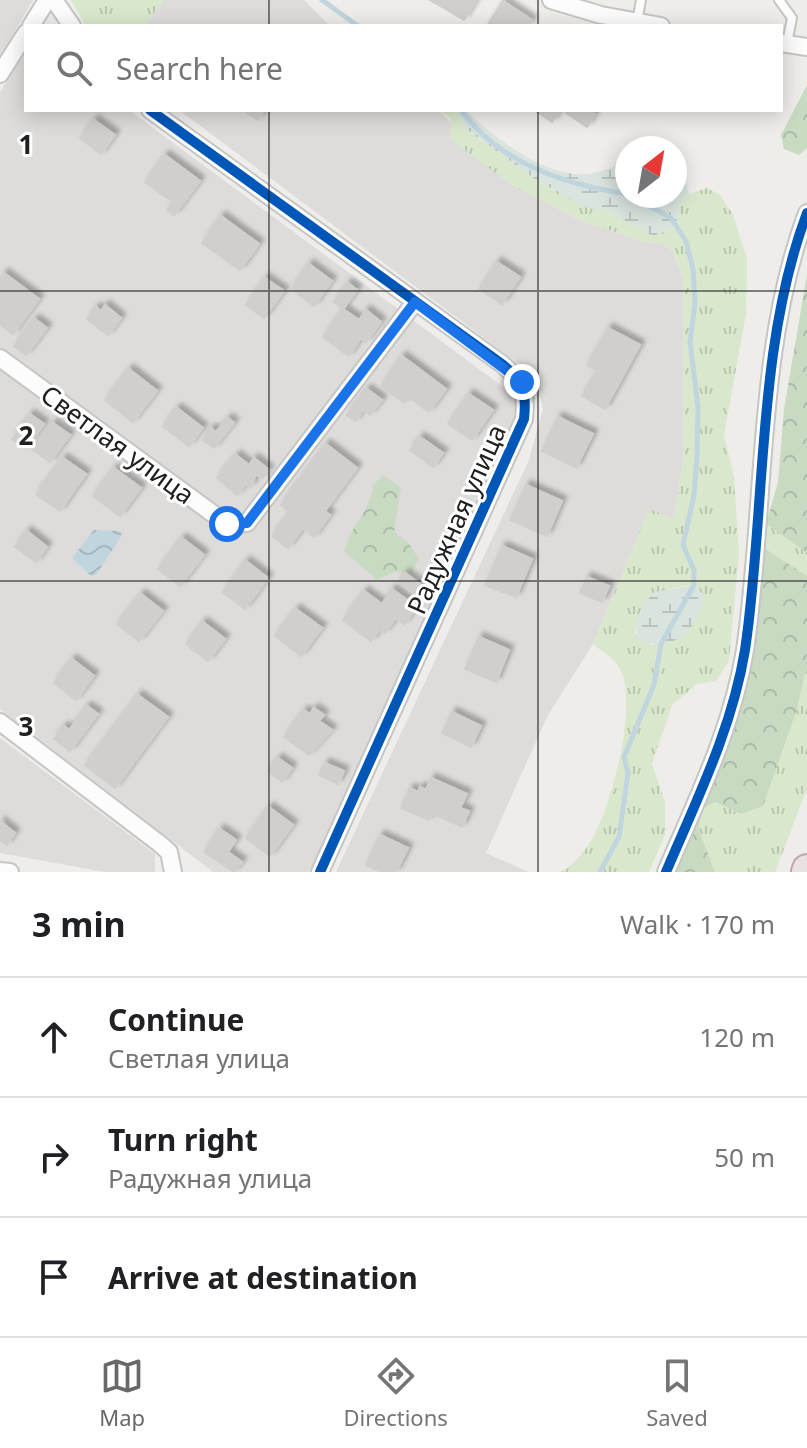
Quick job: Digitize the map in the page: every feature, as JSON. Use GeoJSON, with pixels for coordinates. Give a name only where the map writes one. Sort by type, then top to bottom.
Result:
{"type":"FeatureCollection","features":[{"type":"Feature","properties":{"kind":"street"},"geometry":{"type":"LineString","coordinates":[[32,24],[47,0]]}},
{"type":"Feature","properties":{"kind":"street"},"geometry":{"type":"LineString","coordinates":[[54,0],[71,24]]}},
{"type":"Feature","properties":{"kind":"street"},"geometry":{"type":"LineString","coordinates":[[551,0],[600,7],[649,24]]}},
{"type":"Feature","properties":{"kind":"street"},"geometry":{"type":"LineString","coordinates":[[0,74],[24,36]]}},
{"type":"Feature","properties":{"kind":"street"},"geometry":{"type":"LineString","coordinates":[[784,44],[807,47]]}},
{"type":"Feature","properties":{"kind":"street","name":"Радужная улица"},"geometry":{"type":"LineString","coordinates":[[153,112],[522,382],[526,396],[524,419],[320,872]]}},
{"type":"Feature","properties":{"kind":"street"},"geometry":{"type":"LineString","coordinates":[[666,872],[723,741],[744,652],[768,397],[785,299],[807,213]]}},
{"type":"Feature","properties":{"kind":"street","name":"Светлая улица"},"geometry":{"type":"LineString","coordinates":[[0,358],[227,524],[237,526],[247,523],[415,302]]}},
{"type":"Feature","properties":{"kind":"street"},"geometry":{"type":"LineString","coordinates":[[0,722],[160,844],[169,852],[173,872]]}},
{"type":"Feature","properties":{"kind":"street"},"geometry":{"type":"LineString","coordinates":[[0,871],[10,872]]}},
{"type":"Feature","properties":{"kind":"lane"},"geometry":{"type":"LineString","coordinates":[[637,22],[641,0]]}},
{"type":"Feature","properties":{"kind":"lane"},"geometry":{"type":"LineString","coordinates":[[779,0],[792,18],[784,44]]}},
{"type":"Feature","properties":{"kind":"shaded area"},"geometry":{"type":"Polygon","coordinates":[[[0,0],[33,0],[0,56],[0,0]]]}},
{"type":"Feature","properties":{"kind":"shaded area"},"geometry":{"type":"Polygon","coordinates":[[[164,0],[304,0],[328,24],[146,24],[164,0]]]}},
{"type":"Feature","properties":{"kind":"shaded area"},"geometry":{"type":"Polygon","coordinates":[[[24,55],[24,112],[132,112],[506,389],[518,404],[514,422],[324,849],[308,872],[213,872],[0,709],[0,92],[24,55]]]}},
{"type":"Feature","properties":{"kind":"shaded area"},"geometry":{"type":"Polygon","coordinates":[[[182,112],[441,112],[512,185],[580,220],[644,242],[661,243],[672,250],[683,277],[683,460],[674,520],[649,510],[593,644],[548,715],[486,853],[528,872],[336,872],[529,460],[543,409],[538,384],[523,367],[182,112]]]}},
{"type":"Feature","properties":{"kind":"shaded area"},"geometry":{"type":"Polygon","coordinates":[[[0,738],[155,854],[155,872],[105,872],[0,853],[0,738]]]}},
{"type":"Feature","properties":{"kind":"green space"},"geometry":{"type":"Polygon","coordinates":[[[71,0],[164,0],[146,24],[85,24],[71,0]]]}},
{"type":"Feature","properties":{"kind":"green space"},"geometry":{"type":"Polygon","coordinates":[[[807,85],[807,148],[799,155],[784,149],[781,135],[807,85]]]}},
{"type":"Feature","properties":{"kind":"green space"},"geometry":{"type":"Polygon","coordinates":[[[442,112],[456,112],[465,128],[535,179],[587,207],[606,210],[653,236],[674,225],[680,208],[687,208],[687,196],[707,188],[720,195],[733,215],[747,258],[746,314],[724,435],[734,477],[739,553],[729,661],[716,681],[697,684],[672,705],[652,764],[665,802],[665,835],[649,872],[561,872],[583,852],[599,825],[622,747],[625,684],[618,665],[593,644],[649,509],[674,519],[683,460],[683,276],[672,250],[661,243],[644,242],[580,220],[512,185],[450,139],[451,119],[442,112]],[[693,585],[662,592],[654,597],[641,611],[635,633],[651,645],[686,634],[693,585]]]}},
{"type":"Feature","properties":{"kind":"green space"},"geometry":{"type":"Polygon","coordinates":[[[456,112],[468,112],[509,146],[545,166],[581,174],[615,166],[615,208],[680,208],[679,215],[674,224],[653,236],[606,210],[587,208],[535,179],[465,128],[456,112]]]}},
{"type":"Feature","properties":{"kind":"green space"},"geometry":{"type":"Polygon","coordinates":[[[807,274],[807,553],[766,524],[778,482],[784,409],[807,274]]]}},
{"type":"Feature","properties":{"kind":"green space"},"geometry":{"type":"Polygon","coordinates":[[[383,475],[401,488],[394,532],[408,542],[419,559],[411,573],[394,572],[377,580],[344,551],[373,485],[383,475]]]}},
{"type":"Feature","properties":{"kind":"green space"},"geometry":{"type":"Polygon","coordinates":[[[766,524],[807,553],[807,576],[761,547],[766,524]]]}},
{"type":"Feature","properties":{"kind":"green space"},"geometry":{"type":"Polygon","coordinates":[[[761,546],[807,576],[807,665],[797,709],[763,806],[741,814],[715,802],[701,810],[699,830],[715,872],[665,872],[731,706],[761,546]]]}},
{"type":"Feature","properties":{"kind":"green space"},"geometry":{"type":"Polygon","coordinates":[[[694,585],[704,595],[702,607],[683,635],[663,644],[639,640],[637,621],[654,592],[694,585]]]}},
{"type":"Feature","properties":{"kind":"green space"},"geometry":{"type":"Polygon","coordinates":[[[807,665],[807,789],[775,872],[715,872],[699,830],[701,810],[715,802],[741,814],[797,709],[807,665]]]}},
{"type":"Feature","properties":{"kind":"water"},"geometry":{"type":"Polygon","coordinates":[[[94,530],[120,531],[122,535],[96,575],[91,576],[72,558],[94,530]]]}},
{"type":"Feature","properties":{"kind":"building"},"geometry":{"type":"Polygon","coordinates":[[[430,0],[476,0],[464,20],[430,0]]]}},
{"type":"Feature","properties":{"kind":"building"},"geometry":{"type":"Polygon","coordinates":[[[503,1],[532,20],[530,24],[488,24],[503,1]]]}},
{"type":"Feature","properties":{"kind":"building"},"geometry":{"type":"Polygon","coordinates":[[[246,112],[264,112],[258,120],[246,112]]]}},
{"type":"Feature","properties":{"kind":"building"},"geometry":{"type":"Polygon","coordinates":[[[537,112],[559,112],[552,122],[537,112]]]}},
{"type":"Feature","properties":{"kind":"building"},"geometry":{"type":"Polygon","coordinates":[[[592,112],[595,114],[587,127],[566,113],[592,112]]]}},
{"type":"Feature","properties":{"kind":"building"},"geometry":{"type":"Polygon","coordinates":[[[94,120],[115,135],[101,154],[80,138],[94,120]]]}},
{"type":"Feature","properties":{"kind":"building"},"geometry":{"type":"Polygon","coordinates":[[[165,155],[200,181],[174,215],[167,210],[173,202],[145,182],[165,155]]]}},
{"type":"Feature","properties":{"kind":"building"},"geometry":{"type":"Polygon","coordinates":[[[221,216],[259,244],[240,270],[202,243],[221,216]]]}},
{"type":"Feature","properties":{"kind":"building"},"geometry":{"type":"Polygon","coordinates":[[[497,262],[520,277],[502,304],[479,289],[497,262]]]}},
{"type":"Feature","properties":{"kind":"building"},"geometry":{"type":"Polygon","coordinates":[[[309,264],[332,281],[314,306],[291,289],[309,264]]]}},
{"type":"Feature","properties":{"kind":"building"},"geometry":{"type":"Polygon","coordinates":[[[4,273],[39,299],[13,334],[0,324],[0,279],[4,273]]]}},
{"type":"Feature","properties":{"kind":"building"},"geometry":{"type":"Polygon","coordinates":[[[265,278],[284,291],[264,318],[246,305],[265,278]]]}},
{"type":"Feature","properties":{"kind":"building"},"geometry":{"type":"Polygon","coordinates":[[[348,283],[357,290],[343,309],[334,301],[348,283]]]}},
{"type":"Feature","properties":{"kind":"building"},"geometry":{"type":"Polygon","coordinates":[[[105,305],[121,318],[108,335],[87,319],[96,307],[101,311],[105,305]]]}},
{"type":"Feature","properties":{"kind":"building"},"geometry":{"type":"Polygon","coordinates":[[[343,309],[359,320],[366,310],[381,322],[366,342],[361,338],[349,356],[323,337],[343,309]]]}},
{"type":"Feature","properties":{"kind":"building"},"geometry":{"type":"Polygon","coordinates":[[[35,319],[47,328],[26,355],[14,346],[35,319]]]}},
{"type":"Feature","properties":{"kind":"building"},"geometry":{"type":"Polygon","coordinates":[[[608,328],[640,345],[605,409],[582,396],[597,370],[587,365],[608,328]]]}},
{"type":"Feature","properties":{"kind":"building"},"geometry":{"type":"Polygon","coordinates":[[[402,356],[446,389],[429,412],[409,397],[404,403],[381,386],[402,356]]]}},
{"type":"Feature","properties":{"kind":"building"},"geometry":{"type":"Polygon","coordinates":[[[129,369],[157,391],[133,422],[105,400],[129,369]]]}},
{"type":"Feature","properties":{"kind":"building"},"geometry":{"type":"Polygon","coordinates":[[[367,389],[382,400],[370,415],[363,410],[355,421],[347,415],[367,389]]]}},
{"type":"Feature","properties":{"kind":"building"},"geometry":{"type":"Polygon","coordinates":[[[469,394],[493,410],[472,440],[448,424],[469,394]]]}},
{"type":"Feature","properties":{"kind":"building"},"geometry":{"type":"Polygon","coordinates":[[[177,408],[203,428],[189,446],[163,426],[177,408]]]}},
{"type":"Feature","properties":{"kind":"building"},"geometry":{"type":"Polygon","coordinates":[[[30,414],[44,424],[26,448],[12,439],[30,414]]]}},
{"type":"Feature","properties":{"kind":"building"},"geometry":{"type":"Polygon","coordinates":[[[558,417],[593,434],[576,468],[542,451],[558,417]]]}},
{"type":"Feature","properties":{"kind":"building"},"geometry":{"type":"Polygon","coordinates":[[[228,418],[234,423],[214,448],[203,440],[211,428],[216,432],[228,418]]]}},
{"type":"Feature","properties":{"kind":"building"},"geometry":{"type":"Polygon","coordinates":[[[53,423],[70,435],[50,462],[33,450],[53,423]]]}},
{"type":"Feature","properties":{"kind":"building"},"geometry":{"type":"Polygon","coordinates":[[[420,437],[443,453],[433,467],[410,450],[420,437]]]}},
{"type":"Feature","properties":{"kind":"building"},"geometry":{"type":"Polygon","coordinates":[[[326,444],[357,468],[325,511],[330,515],[314,537],[303,528],[288,548],[272,536],[290,512],[281,505],[326,444]]]}},
{"type":"Feature","properties":{"kind":"building"},"geometry":{"type":"Polygon","coordinates":[[[236,455],[249,465],[254,458],[269,470],[262,478],[256,474],[251,487],[246,484],[237,495],[217,478],[236,455]]]}},
{"type":"Feature","properties":{"kind":"building"},"geometry":{"type":"Polygon","coordinates":[[[63,458],[86,474],[60,511],[36,494],[63,458]]]}},
{"type":"Feature","properties":{"kind":"building"},"geometry":{"type":"Polygon","coordinates":[[[114,468],[141,488],[120,516],[93,496],[114,468]]]}},
{"type":"Feature","properties":{"kind":"building"},"geometry":{"type":"Polygon","coordinates":[[[526,485],[562,501],[547,536],[510,520],[526,485]]]}},
{"type":"Feature","properties":{"kind":"building"},"geometry":{"type":"Polygon","coordinates":[[[27,531],[47,547],[36,562],[15,547],[27,531]]]}},
{"type":"Feature","properties":{"kind":"building"},"geometry":{"type":"Polygon","coordinates":[[[182,538],[204,555],[180,586],[158,569],[182,538]]]}},
{"type":"Feature","properties":{"kind":"building"},"geometry":{"type":"Polygon","coordinates":[[[502,546],[532,559],[516,597],[485,585],[502,546]]]}},
{"type":"Feature","properties":{"kind":"building"},"geometry":{"type":"Polygon","coordinates":[[[246,561],[268,578],[245,609],[223,592],[246,561]]]}},
{"type":"Feature","properties":{"kind":"building"},"geometry":{"type":"Polygon","coordinates":[[[405,573],[427,589],[421,598],[398,582],[405,573]]]}},
{"type":"Feature","properties":{"kind":"building"},"geometry":{"type":"Polygon","coordinates":[[[587,577],[609,586],[602,602],[580,593],[587,577]]]}},
{"type":"Feature","properties":{"kind":"building"},"geometry":{"type":"Polygon","coordinates":[[[392,589],[417,607],[404,624],[396,618],[385,633],[380,629],[371,641],[343,620],[364,591],[382,604],[392,589]]]}},
{"type":"Feature","properties":{"kind":"building"},"geometry":{"type":"Polygon","coordinates":[[[141,594],[163,611],[139,641],[117,624],[141,594]]]}},
{"type":"Feature","properties":{"kind":"building"},"geometry":{"type":"Polygon","coordinates":[[[296,609],[322,628],[301,656],[275,636],[296,609]]]}},
{"type":"Feature","properties":{"kind":"building"},"geometry":{"type":"Polygon","coordinates":[[[203,622],[225,639],[208,661],[186,644],[203,622]]]}},
{"type":"Feature","properties":{"kind":"building"},"geometry":{"type":"Polygon","coordinates":[[[479,637],[509,650],[496,682],[465,669],[479,637]]]}},
{"type":"Feature","properties":{"kind":"building"},"geometry":{"type":"Polygon","coordinates":[[[72,659],[94,676],[76,700],[54,683],[72,659]]]}},
{"type":"Feature","properties":{"kind":"building"},"geometry":{"type":"Polygon","coordinates":[[[138,695],[168,717],[115,788],[85,765],[138,695]]]}},
{"type":"Feature","properties":{"kind":"building"},"geometry":{"type":"Polygon","coordinates":[[[87,706],[98,714],[70,751],[54,739],[64,726],[69,730],[87,706]]]}},
{"type":"Feature","properties":{"kind":"building"},"geometry":{"type":"Polygon","coordinates":[[[314,708],[324,715],[319,721],[332,730],[309,755],[284,737],[304,710],[310,714],[314,708]]]}},
{"type":"Feature","properties":{"kind":"building"},"geometry":{"type":"Polygon","coordinates":[[[452,712],[481,726],[471,747],[442,733],[452,712]]]}},
{"type":"Feature","properties":{"kind":"building"},"geometry":{"type":"Polygon","coordinates":[[[278,758],[292,768],[282,782],[268,771],[278,758]]]}},
{"type":"Feature","properties":{"kind":"building"},"geometry":{"type":"Polygon","coordinates":[[[325,763],[344,771],[338,784],[319,775],[325,763]]]}},
{"type":"Feature","properties":{"kind":"building"},"geometry":{"type":"Polygon","coordinates":[[[431,778],[467,794],[460,808],[469,811],[462,827],[432,813],[429,820],[401,808],[410,788],[418,792],[420,787],[426,790],[431,778]]]}},
{"type":"Feature","properties":{"kind":"building"},"geometry":{"type":"Polygon","coordinates":[[[269,807],[293,825],[270,856],[246,838],[269,807]]]}},
{"type":"Feature","properties":{"kind":"building"},"geometry":{"type":"Polygon","coordinates":[[[0,821],[15,833],[7,845],[0,840],[0,821]]]}},
{"type":"Feature","properties":{"kind":"building"},"geometry":{"type":"Polygon","coordinates":[[[220,829],[236,840],[228,852],[242,862],[234,872],[204,852],[220,829]]]}},
{"type":"Feature","properties":{"kind":"building"},"geometry":{"type":"Polygon","coordinates":[[[380,835],[408,848],[396,872],[382,872],[366,865],[380,835]]]}},
{"type":"Feature","properties":{"kind":"waterway"},"geometry":{"type":"LineString","coordinates":[[322,0],[355,24]]}},
{"type":"Feature","properties":{"kind":"waterway"},"geometry":{"type":"LineString","coordinates":[[463,112],[494,144],[514,157],[581,185],[615,192]]}},
{"type":"Feature","properties":{"kind":"waterway"},"geometry":{"type":"LineString","coordinates":[[600,872],[619,837],[628,773],[624,757],[654,685],[661,644],[694,585],[694,570],[683,545],[694,495],[697,456],[698,407],[690,342],[695,303],[693,269],[686,241],[671,218],[653,208]]}},
{"type":"Feature","properties":{"kind":"cycle path"},"geometry":{"type":"LineString","coordinates":[[153,112],[502,364],[515,376],[524,394],[524,419],[320,872]]}},
{"type":"Feature","properties":{"kind":"cycle path"},"geometry":{"type":"LineString","coordinates":[[666,872],[712,763],[739,679],[752,596],[765,429],[779,318],[807,213]]}},
{"type":"Feature","properties":{"kind":"route"},"geometry":{"type":"LineString","coordinates":[[227,524],[237,526],[247,523],[415,302],[502,364],[522,382]]}}]}
